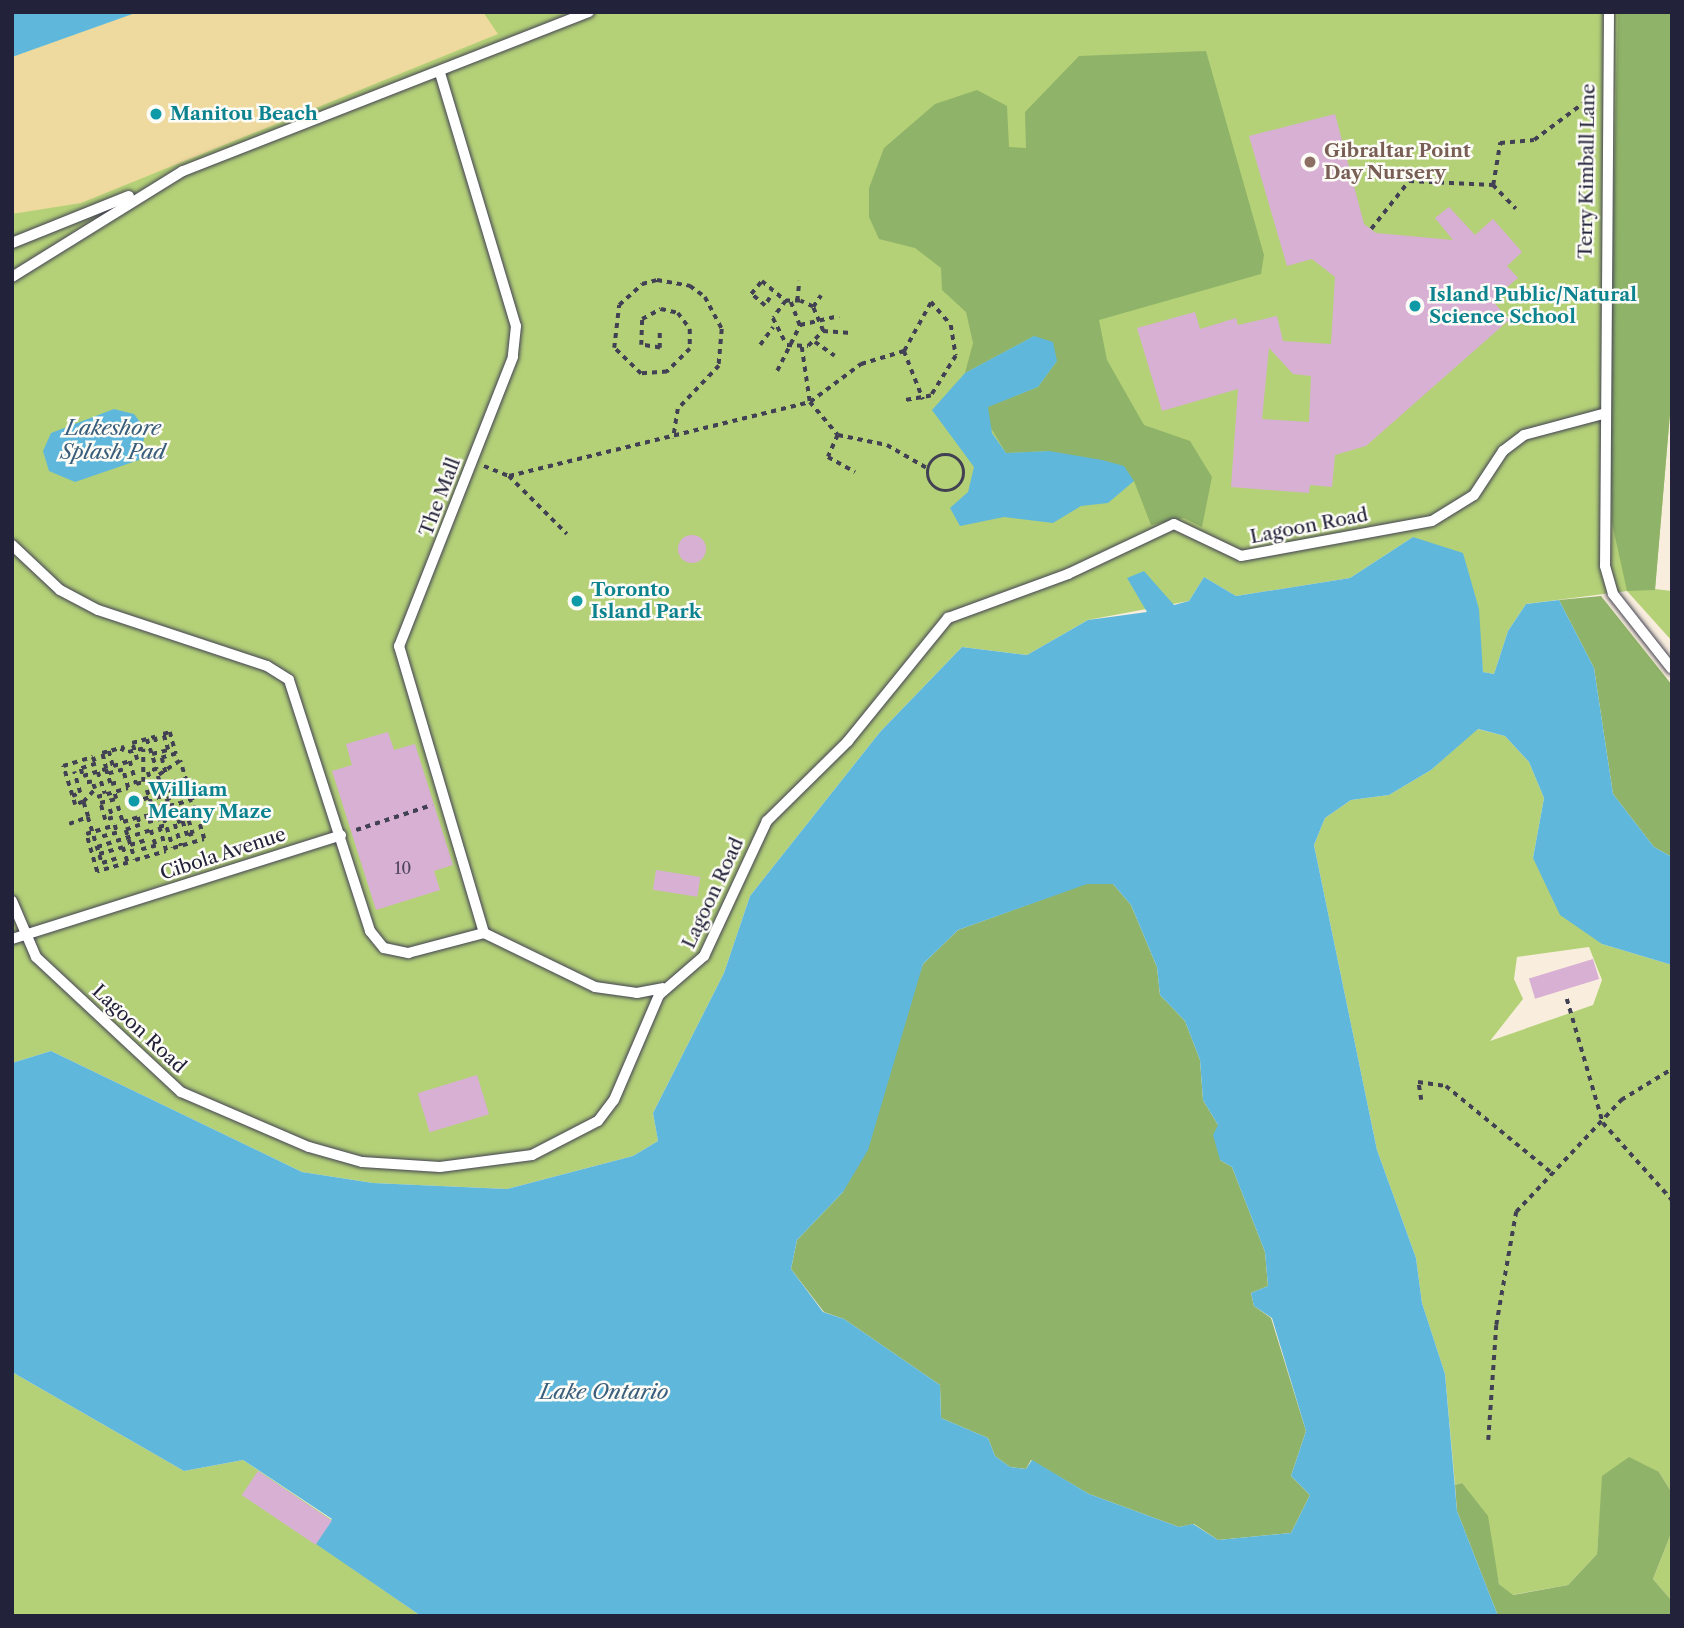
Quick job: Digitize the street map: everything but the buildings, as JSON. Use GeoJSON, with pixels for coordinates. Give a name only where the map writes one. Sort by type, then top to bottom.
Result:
{"type":"FeatureCollection","features":[{"type":"Feature","properties":{"kind":"lane"},"geometry":{"type":"LineString","coordinates":[[12,243],[146,190],[234,149],[440,73],[589,12]]}},
{"type":"Feature","properties":{"kind":"lane","name":"Terry Kimball Lane"},"geometry":{"type":"LineString","coordinates":[[1609,12],[1605,84],[1602,414],[1610,584],[1672,669]]}},
{"type":"Feature","properties":{"kind":"lane","name":"The Mall"},"geometry":{"type":"LineString","coordinates":[[440,73],[516,326],[513,357],[399,646],[484,933]]}},
{"type":"Feature","properties":{"kind":"lane"},"geometry":{"type":"LineString","coordinates":[[12,277],[146,190]]}},
{"type":"Feature","properties":{"kind":"lane","name":"Lagoon Road"},"geometry":{"type":"LineString","coordinates":[[12,901],[17,938],[113,1033],[181,1092],[309,1147],[399,1167],[532,1154],[598,1121],[614,1100],[663,988],[705,956],[748,853],[786,796],[848,741],[955,613],[1068,574],[1174,524],[1241,556],[1432,521],[1474,495],[1503,450],[1524,435],[1602,414]]}},
{"type":"Feature","properties":{"kind":"lane"},"geometry":{"type":"LineString","coordinates":[[12,545],[60,590],[99,611],[286,678],[300,698],[371,933],[384,948],[410,953],[484,933],[594,987],[637,993],[663,988]]}},
{"type":"Feature","properties":{"kind":"lane","name":"Cibola Avenue"},"geometry":{"type":"LineString","coordinates":[[17,938],[341,835]]}},
{"type":"Feature","properties":{"kind":"path"},"geometry":{"type":"LineString","coordinates":[[1493,185],[1500,143],[1534,139],[1605,84]]}},
{"type":"Feature","properties":{"kind":"path"},"geometry":{"type":"LineString","coordinates":[[1371,229],[1409,181],[1493,185],[1516,209]]}},
{"type":"Feature","properties":{"kind":"path"},"geometry":{"type":"LineString","coordinates":[[660,333],[660,348],[641,345],[642,319],[661,309],[678,313],[690,329],[685,358],[667,372],[641,374],[614,348],[619,305],[642,284],[657,280],[690,286],[705,297],[722,329],[719,366],[674,417],[673,439]]}},
{"type":"Feature","properties":{"kind":"path"},"geometry":{"type":"LineString","coordinates":[[770,298],[765,306],[751,293],[762,281],[788,301],[800,325]]}},
{"type":"Feature","properties":{"kind":"path"},"geometry":{"type":"LineString","coordinates":[[797,301],[799,281]]}},
{"type":"Feature","properties":{"kind":"path"},"geometry":{"type":"LineString","coordinates":[[813,307],[821,295]]}},
{"type":"Feature","properties":{"kind":"path"},"geometry":{"type":"LineString","coordinates":[[788,301],[797,301],[813,307],[822,321],[824,331]]}},
{"type":"Feature","properties":{"kind":"path"},"geometry":{"type":"LineString","coordinates":[[760,345],[774,327],[788,301]]}},
{"type":"Feature","properties":{"kind":"path"},"geometry":{"type":"LineString","coordinates":[[509,476],[673,439],[810,402],[861,364],[904,351],[931,302],[951,325],[956,356],[941,385],[923,399],[902,401]]}},
{"type":"Feature","properties":{"kind":"path"},"geometry":{"type":"LineString","coordinates":[[777,371],[787,345],[800,325],[839,316]]}},
{"type":"Feature","properties":{"kind":"path"},"geometry":{"type":"LineString","coordinates":[[774,327],[787,345],[802,347],[815,342],[824,331]]}},
{"type":"Feature","properties":{"kind":"path"},"geometry":{"type":"LineString","coordinates":[[824,331],[851,333]]}},
{"type":"Feature","properties":{"kind":"path"},"geometry":{"type":"LineString","coordinates":[[815,342],[835,356]]}},
{"type":"Feature","properties":{"kind":"path"},"geometry":{"type":"LineString","coordinates":[[802,347],[810,402],[838,435],[887,445],[927,468],[943,495],[961,480],[960,461],[953,456],[935,456],[927,468]]}},
{"type":"Feature","properties":{"kind":"path"},"geometry":{"type":"LineString","coordinates":[[904,351],[923,399]]}},
{"type":"Feature","properties":{"kind":"path"},"geometry":{"type":"LineString","coordinates":[[838,435],[828,457],[855,472]]}},
{"type":"Feature","properties":{"kind":"path"},"geometry":{"type":"LineString","coordinates":[[472,461],[509,476],[566,534]]}},
{"type":"Feature","properties":{"kind":"path"},"geometry":{"type":"LineString","coordinates":[[152,754],[168,750],[163,734],[170,733],[176,754],[162,758],[166,774]]}},
{"type":"Feature","properties":{"kind":"path"},"geometry":{"type":"LineString","coordinates":[[137,760],[132,743],[155,737],[157,745]]}},
{"type":"Feature","properties":{"kind":"path"},"geometry":{"type":"LineString","coordinates":[[148,739],[157,769],[148,772],[153,788],[176,781]]}},
{"type":"Feature","properties":{"kind":"path"},"geometry":{"type":"LineString","coordinates":[[119,782],[111,784],[102,753],[124,747],[126,754]]}},
{"type":"Feature","properties":{"kind":"path"},"geometry":{"type":"LineString","coordinates":[[109,751],[113,766],[130,761],[136,784],[143,782],[139,766],[147,764],[143,749],[120,755]]}},
{"type":"Feature","properties":{"kind":"path"},"geometry":{"type":"LineString","coordinates":[[85,783],[92,782],[94,789],[83,802],[75,805],[63,766],[93,757],[96,764],[80,769],[83,776],[123,770],[128,788],[97,797]]}},
{"type":"Feature","properties":{"kind":"path"},"geometry":{"type":"LineString","coordinates":[[161,785],[159,776],[166,774],[180,761],[204,839],[173,848],[164,818]]}},
{"type":"Feature","properties":{"kind":"path"},"geometry":{"type":"LineString","coordinates":[[72,796],[80,793],[74,772]]}},
{"type":"Feature","properties":{"kind":"path"},"geometry":{"type":"LineString","coordinates":[[98,772],[105,794]]}},
{"type":"Feature","properties":{"kind":"path"},"geometry":{"type":"LineString","coordinates":[[147,790],[154,811],[162,810],[157,794],[187,785]]}},
{"type":"Feature","properties":{"kind":"path"},"geometry":{"type":"LineString","coordinates":[[110,809],[113,818],[105,820],[100,803],[116,799],[114,792]]}},
{"type":"Feature","properties":{"kind":"path"},"geometry":{"type":"LineString","coordinates":[[190,793],[167,799],[169,806],[192,800]]}},
{"type":"Feature","properties":{"kind":"path"},"geometry":{"type":"LineString","coordinates":[[134,802],[150,797]]}},
{"type":"Feature","properties":{"kind":"path"},"geometry":{"type":"LineString","coordinates":[[341,835],[444,801]]}},
{"type":"Feature","properties":{"kind":"path"},"geometry":{"type":"LineString","coordinates":[[83,802],[102,863],[117,858]]}},
{"type":"Feature","properties":{"kind":"path"},"geometry":{"type":"LineString","coordinates":[[118,806],[123,822],[138,817],[140,825],[126,830],[135,860],[166,851],[159,827],[166,825]]}},
{"type":"Feature","properties":{"kind":"path"},"geometry":{"type":"LineString","coordinates":[[146,814],[148,822],[186,811],[193,834],[187,836],[182,821],[174,824],[181,846]]}},
{"type":"Feature","properties":{"kind":"path"},"geometry":{"type":"LineString","coordinates":[[69,824],[88,817]]}},
{"type":"Feature","properties":{"kind":"path"},"geometry":{"type":"LineString","coordinates":[[99,854],[122,847],[128,863],[97,872],[86,834],[115,825],[117,833],[103,837]]}},
{"type":"Feature","properties":{"kind":"path"},"geometry":{"type":"LineString","coordinates":[[97,847],[151,830],[156,846],[141,850]]}},
{"type":"Feature","properties":{"kind":"path"},"geometry":{"type":"LineString","coordinates":[[130,845],[146,840]]}},
{"type":"Feature","properties":{"kind":"path"},"geometry":{"type":"LineString","coordinates":[[1567,999],[1603,1123],[1672,1199]]}},
{"type":"Feature","properties":{"kind":"path"},"geometry":{"type":"LineString","coordinates":[[1488,1440],[1508,1236],[1516,1212],[1603,1123],[1621,1100],[1672,1069]]}},
{"type":"Feature","properties":{"kind":"path"},"geometry":{"type":"LineString","coordinates":[[1421,1100],[1418,1082],[1446,1086],[1553,1174]]}},
{"type":"Feature","properties":{"kind":"green space","name":"Toronto Island Park"},"geometry":{"type":"Polygon","coordinates":[[[138,12],[1672,12],[1672,390],[1655,589],[1672,591],[1672,641],[1627,591],[1526,604],[1508,631],[1494,674],[1483,672],[1471,584],[1413,537],[1350,578],[1236,596],[1204,577],[1189,601],[1088,620],[1027,655],[962,647],[880,732],[750,896],[724,973],[653,1113],[658,1141],[633,1156],[507,1189],[373,1183],[302,1172],[51,1051],[12,1063],[12,57],[138,12]]]}},
{"type":"Feature","properties":{"kind":"green space"},"geometry":{"type":"Polygon","coordinates":[[[1618,12],[1672,12],[1672,390],[1655,590],[1627,591],[1612,523],[1609,397],[1618,12]]]}},
{"type":"Feature","properties":{"kind":"green space"},"geometry":{"type":"Polygon","coordinates":[[[1206,51],[1264,255],[1261,274],[1099,320],[1107,360],[1144,425],[1190,441],[1212,477],[1202,527],[1184,518],[1151,525],[1134,481],[1049,451],[1006,453],[986,420],[987,407],[1038,387],[1057,361],[1034,336],[965,373],[973,343],[966,312],[942,290],[941,268],[915,248],[879,239],[869,217],[869,188],[884,148],[935,104],[977,90],[1007,106],[1009,147],[1026,148],[1025,112],[1079,56],[1206,51]]]}},
{"type":"Feature","properties":{"kind":"green space"},"geometry":{"type":"Polygon","coordinates":[[[1601,596],[1672,685],[1672,857],[1654,847],[1613,794],[1594,668],[1559,600],[1601,596]]]}},
{"type":"Feature","properties":{"kind":"green space"},"geometry":{"type":"Polygon","coordinates":[[[1477,729],[1505,736],[1529,762],[1544,798],[1533,858],[1602,944],[1672,965],[1672,1493],[1659,1472],[1603,1476],[1597,1554],[1568,1585],[1512,1595],[1499,1584],[1491,1545],[1462,1483],[1455,1485],[1445,1374],[1422,1303],[1416,1258],[1377,1150],[1314,845],[1325,818],[1351,800],[1389,795],[1431,770],[1477,729]],[[1589,947],[1517,957],[1514,979],[1523,999],[1490,1041],[1593,1005],[1602,980],[1589,947]]]}},
{"type":"Feature","properties":{"kind":"green space"},"geometry":{"type":"Polygon","coordinates":[[[1088,883],[1113,884],[1131,905],[1157,967],[1160,995],[1185,1021],[1200,1060],[1203,1100],[1218,1125],[1220,1160],[1232,1167],[1265,1252],[1268,1286],[1251,1293],[1254,1306],[1271,1318],[1306,1431],[1291,1476],[1310,1495],[1291,1533],[1218,1540],[1194,1524],[1179,1527],[1089,1494],[1031,1460],[1026,1469],[1010,1467],[995,1456],[988,1438],[941,1418],[940,1385],[844,1319],[824,1312],[791,1269],[797,1240],[843,1192],[923,964],[958,930],[1088,883]]]}},
{"type":"Feature","properties":{"kind":"green space"},"geometry":{"type":"Polygon","coordinates":[[[12,1372],[184,1471],[243,1460],[332,1520],[317,1544],[421,1616],[12,1616],[12,1372]]]}},
{"type":"Feature","properties":{"kind":"green space"},"geometry":{"type":"Polygon","coordinates":[[[1629,1457],[1659,1472],[1672,1493],[1672,1531],[1653,1579],[1672,1601],[1672,1616],[1498,1616],[1457,1511],[1455,1485],[1462,1483],[1488,1516],[1499,1584],[1513,1595],[1568,1585],[1597,1554],[1602,1476],[1629,1457]]]}},
{"type":"Feature","properties":{"kind":"green space"},"geometry":{"type":"Polygon","coordinates":[[[1672,1531],[1672,1601],[1653,1579],[1672,1531]]]}},
{"type":"Feature","properties":{"kind":"sand","name":"Manitou Beach"},"geometry":{"type":"Polygon","coordinates":[[[138,12],[483,12],[498,34],[81,203],[12,214],[12,57],[138,12]]]}},
{"type":"Feature","properties":{"kind":"water"},"geometry":{"type":"Polygon","coordinates":[[[12,12],[138,12],[12,57],[12,12]]]}},
{"type":"Feature","properties":{"kind":"water"},"geometry":{"type":"Polygon","coordinates":[[[1034,336],[1053,342],[1057,361],[1038,387],[988,407],[992,433],[1006,453],[1049,451],[1102,460],[1124,466],[1134,481],[1108,503],[1081,506],[1053,523],[1004,517],[960,526],[950,508],[968,492],[974,467],[932,410],[965,373],[1034,336]]]}},
{"type":"Feature","properties":{"kind":"water","name":"Lakeshore Splash Pad"},"geometry":{"type":"Polygon","coordinates":[[[114,409],[134,414],[146,430],[139,460],[75,482],[49,471],[43,451],[51,433],[114,409]]]}},
{"type":"Feature","properties":{"kind":"water","name":"Lake Ontario"},"geometry":{"type":"Polygon","coordinates":[[[1413,537],[1463,553],[1479,609],[1483,672],[1494,674],[1508,631],[1526,604],[1559,600],[1594,668],[1613,794],[1654,847],[1672,857],[1672,965],[1602,944],[1560,915],[1533,858],[1544,798],[1529,762],[1505,736],[1478,729],[1431,770],[1389,795],[1351,800],[1325,818],[1314,845],[1377,1150],[1416,1258],[1422,1303],[1445,1374],[1457,1511],[1498,1616],[421,1616],[316,1544],[332,1519],[243,1460],[184,1471],[12,1372],[12,1063],[51,1051],[302,1172],[373,1183],[507,1189],[633,1156],[658,1141],[653,1113],[724,973],[750,896],[880,732],[962,647],[1027,655],[1088,620],[1147,612],[1127,578],[1144,571],[1174,605],[1189,601],[1204,577],[1236,596],[1350,578],[1413,537]],[[1087,884],[958,930],[923,964],[868,1150],[843,1192],[797,1240],[791,1269],[823,1312],[844,1319],[940,1385],[941,1418],[988,1438],[995,1456],[1010,1467],[1026,1469],[1032,1460],[1089,1494],[1179,1527],[1193,1524],[1218,1540],[1291,1533],[1310,1495],[1291,1476],[1306,1431],[1272,1318],[1254,1306],[1251,1293],[1268,1286],[1265,1252],[1232,1167],[1220,1160],[1213,1135],[1218,1125],[1203,1100],[1200,1060],[1185,1021],[1160,995],[1157,967],[1131,905],[1113,884],[1087,884]]]}},
{"type":"Feature","properties":{"kind":"place","name":"Manitou Beach"},"geometry":{"type":"Point","coordinates":[156,114]}},
{"type":"Feature","properties":{"kind":"place","name":"Gibraltar Point Day Nursery"},"geometry":{"type":"Point","coordinates":[1310,162]}},
{"type":"Feature","properties":{"kind":"place","name":"Island Public/Natural Science School"},"geometry":{"type":"Point","coordinates":[1415,306]}},
{"type":"Feature","properties":{"kind":"place","name":"Toronto Island Park"},"geometry":{"type":"Point","coordinates":[577,601]}},
{"type":"Feature","properties":{"kind":"place","name":"William Meany Maze"},"geometry":{"type":"Point","coordinates":[134,801]}}]}
